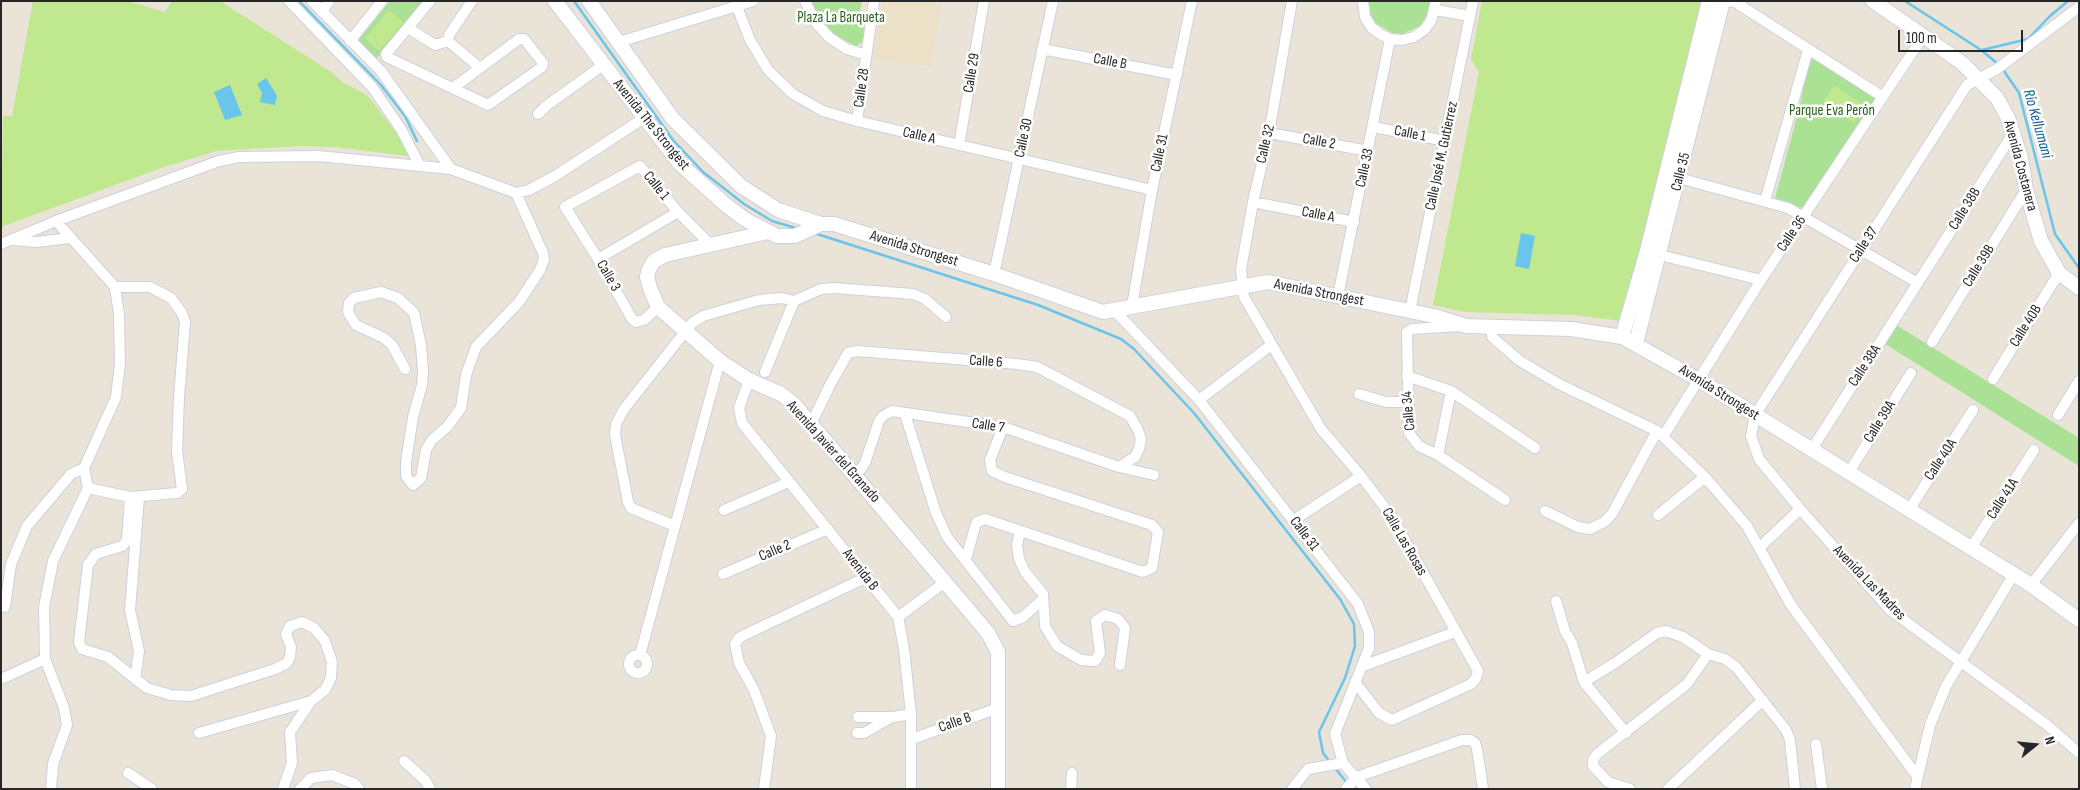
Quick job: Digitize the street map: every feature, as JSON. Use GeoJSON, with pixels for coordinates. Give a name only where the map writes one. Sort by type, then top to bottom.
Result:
{"type":"FeatureCollection","features":[{"type":"Feature","properties":{"kind":"street"},"geometry":{"type":"LineString","coordinates":[[289,1],[372,88],[400,129],[420,166]]}},
{"type":"Feature","properties":{"kind":"street"},"geometry":{"type":"LineString","coordinates":[[312,1],[394,88],[413,118],[451,169]]}},
{"type":"Feature","properties":{"kind":"street"},"geometry":{"type":"LineString","coordinates":[[322,12],[329,1]]}},
{"type":"Feature","properties":{"kind":"street"},"geometry":{"type":"LineString","coordinates":[[350,41],[382,1]]}},
{"type":"Feature","properties":{"kind":"street"},"geometry":{"type":"LineString","coordinates":[[430,1],[386,54],[387,57],[488,105],[543,65],[522,39],[453,88]]}},
{"type":"Feature","properties":{"kind":"street"},"geometry":{"type":"LineString","coordinates":[[472,1],[448,35],[448,41],[480,68]]}},
{"type":"Feature","properties":{"kind":"street","name":"Avenida The Strongest"},"geometry":{"type":"LineString","coordinates":[[555,1],[680,164],[746,220],[768,232],[785,237],[812,228]]}},
{"type":"Feature","properties":{"kind":"street","name":"Avenida Strongest"},"geometry":{"type":"LineString","coordinates":[[589,1],[673,119],[741,186],[778,210],[812,228],[834,224],[994,274],[1103,312],[1231,291],[1241,287],[1268,282],[1410,311],[1466,326],[1571,329],[1622,337],[1636,343],[1699,380],[2032,585],[2079,620]]}},
{"type":"Feature","properties":{"kind":"street"},"geometry":{"type":"LineString","coordinates":[[619,42],[753,1]]}},
{"type":"Feature","properties":{"kind":"street","name":"Calle 28"},"geometry":{"type":"LineString","coordinates":[[804,1],[816,23],[830,38],[847,49],[866,55]]}},
{"type":"Feature","properties":{"kind":"street","name":"Calle 28"},"geometry":{"type":"LineString","coordinates":[[857,121],[874,1]]}},
{"type":"Feature","properties":{"kind":"street","name":"Calle 29"},"geometry":{"type":"LineString","coordinates":[[960,145],[984,1]]}},
{"type":"Feature","properties":{"kind":"street","name":"Calle 30"},"geometry":{"type":"LineString","coordinates":[[994,274],[1053,1]]}},
{"type":"Feature","properties":{"kind":"street","name":"Calle 31"},"geometry":{"type":"LineString","coordinates":[[1132,306],[1152,190],[1192,1]]}},
{"type":"Feature","properties":{"kind":"street","name":"Calle 32"},"geometry":{"type":"LineString","coordinates":[[1241,287],[1240,269],[1252,202],[1269,133],[1292,1]]}},
{"type":"Feature","properties":{"kind":"street"},"geometry":{"type":"LineString","coordinates":[[1363,1],[1365,17],[1371,27],[1390,39],[1402,40],[1414,37],[1428,26],[1435,6],[1470,16]]}},
{"type":"Feature","properties":{"kind":"street","name":"Calle José M. Gutierrez"},"geometry":{"type":"LineString","coordinates":[[1410,311],[1473,1]]}},
{"type":"Feature","properties":{"kind":"street","name":"Calle 35"},"geometry":{"type":"LineString","coordinates":[[1636,343],[1654,253],[1699,70],[1709,1]]}},
{"type":"Feature","properties":{"kind":"street"},"geometry":{"type":"LineString","coordinates":[[1725,1],[1735,2],[1882,98]]}},
{"type":"Feature","properties":{"kind":"street","name":"Calle 35"},"geometry":{"type":"LineString","coordinates":[[1699,70],[1725,1]]}},
{"type":"Feature","properties":{"kind":"street","name":"Avenida Costanera"},"geometry":{"type":"LineString","coordinates":[[1873,1],[1962,63],[1997,98],[2008,118],[2021,158],[2026,190],[2041,241],[2059,273],[2079,288]]}},
{"type":"Feature","properties":{"kind":"street","name":"Calle A"},"geometry":{"type":"LineString","coordinates":[[737,7],[750,40],[768,70],[793,94],[823,111],[857,121],[1152,190]]}},
{"type":"Feature","properties":{"kind":"street","name":"Calle 37"},"geometry":{"type":"LineString","coordinates":[[1755,416],[1967,85],[1997,69],[2079,8]]}},
{"type":"Feature","properties":{"kind":"street"},"geometry":{"type":"LineString","coordinates":[[408,28],[435,45],[448,41]]}},
{"type":"Feature","properties":{"kind":"street","name":"Calle 36"},"geometry":{"type":"LineString","coordinates":[[1545,511],[1578,527],[1590,529],[1604,522],[1612,514],[1660,433],[1699,380],[1761,280],[1924,35]]}},
{"type":"Feature","properties":{"kind":"street","name":"Calle 33"},"geometry":{"type":"LineString","coordinates":[[1338,296],[1369,151],[1390,39]]}},
{"type":"Feature","properties":{"kind":"street","name":"Calle B"},"geometry":{"type":"LineString","coordinates":[[1042,49],[1177,75]]}},
{"type":"Feature","properties":{"kind":"street"},"geometry":{"type":"LineString","coordinates":[[1765,201],[1808,50]]}},
{"type":"Feature","properties":{"kind":"street"},"geometry":{"type":"LineString","coordinates":[[538,114],[546,106],[603,65]]}},
{"type":"Feature","properties":{"kind":"street"},"geometry":{"type":"LineString","coordinates":[[1,244],[56,221],[218,161],[239,157],[318,156],[451,169],[516,193],[529,190],[556,176],[644,118]]}},
{"type":"Feature","properties":{"kind":"street","name":"Calle 1"},"geometry":{"type":"LineString","coordinates":[[1373,127],[1446,141]]}},
{"type":"Feature","properties":{"kind":"street","name":"Calle 2"},"geometry":{"type":"LineString","coordinates":[[1269,133],[1369,151]]}},
{"type":"Feature","properties":{"kind":"street","name":"Calle 38B"},"geometry":{"type":"LineString","coordinates":[[1918,283],[2012,135]]}},
{"type":"Feature","properties":{"kind":"street","name":"Calle 1"},"geometry":{"type":"LineString","coordinates":[[565,208],[640,166],[678,212],[712,246]]}},
{"type":"Feature","properties":{"kind":"street"},"geometry":{"type":"LineString","coordinates":[[1673,176],[1788,208],[1918,283]]}},
{"type":"Feature","properties":{"kind":"street","name":"Calle 39B"},"geometry":{"type":"LineString","coordinates":[[1932,342],[2026,190]]}},
{"type":"Feature","properties":{"kind":"street"},"geometry":{"type":"LineString","coordinates":[[405,369],[392,345],[384,338],[356,325],[348,312],[348,303],[354,298],[380,292],[398,298],[414,313],[421,346],[422,386],[412,417],[406,462],[406,476],[413,485],[421,478],[426,450],[432,440],[448,426],[460,408],[466,375],[476,348],[518,302],[540,270],[544,260],[543,253],[516,193]]}},
{"type":"Feature","properties":{"kind":"street","name":"Calle A"},"geometry":{"type":"LineString","coordinates":[[1252,202],[1354,222]]}},
{"type":"Feature","properties":{"kind":"street","name":"Calle 3"},"geometry":{"type":"LineString","coordinates":[[565,208],[598,259],[632,319],[636,322],[644,320],[658,307]]}},
{"type":"Feature","properties":{"kind":"street"},"geometry":{"type":"LineString","coordinates":[[598,259],[678,212]]}},
{"type":"Feature","properties":{"kind":"street"},"geometry":{"type":"LineString","coordinates":[[51,789],[53,764],[67,725],[64,708],[44,659],[44,607],[53,561],[88,488],[84,468],[116,397],[120,364],[119,314],[115,287],[56,221]]}},
{"type":"Feature","properties":{"kind":"street"},"geometry":{"type":"LineString","coordinates":[[658,307],[647,277],[654,261],[665,255],[768,232]]}},
{"type":"Feature","properties":{"kind":"street"},"geometry":{"type":"LineString","coordinates":[[12,240],[36,242],[70,238]]}},
{"type":"Feature","properties":{"kind":"street"},"geometry":{"type":"LineString","coordinates":[[1654,253],[1761,280]]}},
{"type":"Feature","properties":{"kind":"street","name":"Calle 35"},"geometry":{"type":"LineString","coordinates":[[1622,337],[1654,253]]}},
{"type":"Feature","properties":{"kind":"street","name":"Calle 40B"},"geometry":{"type":"LineString","coordinates":[[1993,379],[2059,273]]}},
{"type":"Feature","properties":{"kind":"street","name":"Calle 38A"},"geometry":{"type":"LineString","coordinates":[[1812,449],[1918,283]]}},
{"type":"Feature","properties":{"kind":"street"},"geometry":{"type":"LineString","coordinates":[[88,488],[135,497],[177,493],[182,489],[177,451],[178,397],[185,322],[180,307],[171,298],[150,287],[115,287]]}},
{"type":"Feature","properties":{"kind":"street","name":"Calle Las Rosas"},"geometry":{"type":"LineString","coordinates":[[1241,287],[1244,297],[1271,345],[1321,429],[1361,476],[1392,517],[1454,632],[1478,671],[1476,678],[1463,688],[1392,720],[1379,713],[1356,682]]}},
{"type":"Feature","properties":{"kind":"street"},"geometry":{"type":"LineString","coordinates":[[675,526],[631,508],[628,502],[617,445],[616,424],[624,409],[685,329],[704,316],[759,300],[782,298],[794,301],[822,290],[834,288],[913,294],[925,299],[946,317]]}},
{"type":"Feature","properties":{"kind":"street"},"geometry":{"type":"LineString","coordinates":[[766,372],[794,301]]}},
{"type":"Feature","properties":{"kind":"street","name":"Avenida Javier del Granado"},"geometry":{"type":"LineString","coordinates":[[658,307],[720,361],[749,380],[781,394],[794,404],[945,582],[995,646],[998,658],[998,789]]}},
{"type":"Feature","properties":{"kind":"street","name":"Calle 31"},"geometry":{"type":"LineString","coordinates":[[1115,311],[1199,400],[1358,604],[1369,632],[1369,648],[1335,734],[1337,764]]}},
{"type":"Feature","properties":{"kind":"street","name":"Calle 34"},"geometry":{"type":"LineString","coordinates":[[1466,326],[1412,329],[1407,332],[1409,433],[1413,440],[1505,500]]}},
{"type":"Feature","properties":{"kind":"street"},"geometry":{"type":"LineString","coordinates":[[1492,326],[1492,337],[1503,349],[1542,376],[1660,433],[1705,477],[1747,526],[1791,604],[1917,776]]}},
{"type":"Feature","properties":{"kind":"street"},"geometry":{"type":"LineString","coordinates":[[1199,400],[1271,345]]}},
{"type":"Feature","properties":{"kind":"street","name":"Calle 6"},"geometry":{"type":"LineString","coordinates":[[811,424],[830,384],[848,353],[858,351],[1017,364],[1037,367],[1130,416],[1141,439],[1139,449],[1135,457],[1119,467]]}},
{"type":"Feature","properties":{"kind":"street"},"geometry":{"type":"LineString","coordinates":[[640,655],[720,361]]}},
{"type":"Feature","properties":{"kind":"street","name":"Calle 39A"},"geometry":{"type":"LineString","coordinates":[[1849,472],[1911,373]]}},
{"type":"Feature","properties":{"kind":"street"},"geometry":{"type":"LineString","coordinates":[[1407,376],[1451,391],[1535,448]]}},
{"type":"Feature","properties":{"kind":"street","name":"Avenida B"},"geometry":{"type":"LineString","coordinates":[[749,380],[739,408],[740,417],[789,482],[898,617],[904,649],[911,714],[911,789]]}},
{"type":"Feature","properties":{"kind":"street"},"geometry":{"type":"LineString","coordinates":[[2058,415],[2079,381]]}},
{"type":"Feature","properties":{"kind":"street"},"geometry":{"type":"LineString","coordinates":[[1438,455],[1451,391]]}},
{"type":"Feature","properties":{"kind":"street"},"geometry":{"type":"LineString","coordinates":[[1359,394],[1386,402],[1407,402]]}},
{"type":"Feature","properties":{"kind":"street","name":"Calle 40A"},"geometry":{"type":"LineString","coordinates":[[1909,510],[1973,410]]}},
{"type":"Feature","properties":{"kind":"street","name":"Calle 7"},"geometry":{"type":"LineString","coordinates":[[856,476],[865,463],[874,433],[883,416],[892,411],[1003,427],[1119,467],[1154,476]]}},
{"type":"Feature","properties":{"kind":"street"},"geometry":{"type":"LineString","coordinates":[[905,414],[936,513],[947,537],[1013,621],[1023,617],[1043,599]]}},
{"type":"Feature","properties":{"kind":"street","name":"Avenida Las Madres"},"geometry":{"type":"LineString","coordinates":[[1755,416],[1752,436],[1755,451],[1800,509],[1890,610],[2047,725],[2079,753]]}},
{"type":"Feature","properties":{"kind":"street"},"geometry":{"type":"LineString","coordinates":[[966,559],[975,527],[981,519],[985,519],[1143,572],[1152,568],[1158,532],[1152,525],[1005,477],[992,471],[990,460],[1003,427]]}},
{"type":"Feature","properties":{"kind":"street","name":"Calle 41A"},"geometry":{"type":"LineString","coordinates":[[1971,548],[2034,450]]}},
{"type":"Feature","properties":{"kind":"street"},"geometry":{"type":"LineString","coordinates":[[5,607],[11,564],[27,526],[71,474],[84,468]]}},
{"type":"Feature","properties":{"kind":"street"},"geometry":{"type":"LineString","coordinates":[[1294,520],[1361,476]]}},
{"type":"Feature","properties":{"kind":"street"},"geometry":{"type":"LineString","coordinates":[[1658,515],[1705,477]]}},
{"type":"Feature","properties":{"kind":"street"},"geometry":{"type":"LineString","coordinates":[[724,510],[789,482]]}},
{"type":"Feature","properties":{"kind":"street"},"geometry":{"type":"LineString","coordinates":[[134,679],[138,651],[130,610],[135,497]]}},
{"type":"Feature","properties":{"kind":"street"},"geometry":{"type":"LineString","coordinates":[[135,497],[127,541],[122,546],[96,554],[88,565],[79,642],[82,649],[108,657],[147,688],[160,693],[191,696],[275,669],[287,663],[291,647],[286,634],[290,626],[302,622],[314,628],[325,641],[332,662],[331,678],[325,690],[311,702],[290,732],[292,763],[283,789]]}},
{"type":"Feature","properties":{"kind":"street"},"geometry":{"type":"LineString","coordinates":[[1760,547],[1800,509]]}},
{"type":"Feature","properties":{"kind":"street"},"geometry":{"type":"LineString","coordinates":[[2032,585],[2079,523]]}},
{"type":"Feature","properties":{"kind":"street","name":"Calle 2"},"geometry":{"type":"LineString","coordinates":[[722,574],[828,529]]}},
{"type":"Feature","properties":{"kind":"street"},"geometry":{"type":"LineString","coordinates":[[1020,531],[1017,544],[1019,559],[1025,572],[1040,587],[1043,599],[1044,620],[1048,632],[1057,646],[1081,660],[1090,662],[1098,658],[1096,621],[1100,616],[1105,615],[1118,619],[1124,628],[1120,665]]}},
{"type":"Feature","properties":{"kind":"street"},"geometry":{"type":"LineString","coordinates":[[1915,789],[1936,708],[1960,660],[2014,574]]}},
{"type":"Feature","properties":{"kind":"street"},"geometry":{"type":"LineString","coordinates":[[764,789],[771,736],[754,690],[744,674],[734,646],[740,637],[865,578]]}},
{"type":"Feature","properties":{"kind":"street"},"geometry":{"type":"LineString","coordinates":[[898,617],[945,582]]}},
{"type":"Feature","properties":{"kind":"street"},"geometry":{"type":"LineString","coordinates":[[1556,601],[1564,630],[1572,644],[1584,682],[1626,733]]}},
{"type":"Feature","properties":{"kind":"street"},"geometry":{"type":"LineString","coordinates":[[1584,682],[1629,654],[1647,639],[1666,631],[1683,637],[1708,654],[1736,666],[1786,730],[1790,740],[1795,789]]}},
{"type":"Feature","properties":{"kind":"street"},"geometry":{"type":"LineString","coordinates":[[1363,666],[1454,632]]}},
{"type":"Feature","properties":{"kind":"street"},"geometry":{"type":"LineString","coordinates":[[1630,789],[1608,782],[1593,766],[1593,760],[1597,754],[1687,684],[1708,654]]}},
{"type":"Feature","properties":{"kind":"street"},"geometry":{"type":"LineString","coordinates":[[1,679],[44,659]]}},
{"type":"Feature","properties":{"kind":"street"},"geometry":{"type":"LineString","coordinates":[[1668,789],[1763,700]]}},
{"type":"Feature","properties":{"kind":"street"},"geometry":{"type":"LineString","coordinates":[[199,733],[311,702]]}},
{"type":"Feature","properties":{"kind":"street","name":"Calle B"},"geometry":{"type":"LineString","coordinates":[[912,739],[998,708]]}},
{"type":"Feature","properties":{"kind":"street"},"geometry":{"type":"LineString","coordinates":[[858,717],[893,717],[911,714]]}},
{"type":"Feature","properties":{"kind":"street"},"geometry":{"type":"LineString","coordinates":[[856,733],[864,733],[893,717]]}},
{"type":"Feature","properties":{"kind":"street"},"geometry":{"type":"LineString","coordinates":[[1352,782],[1462,740],[1470,740],[1475,743],[1477,749],[1483,789]]}},
{"type":"Feature","properties":{"kind":"street"},"geometry":{"type":"LineString","coordinates":[[1816,744],[1822,789]]}},
{"type":"Feature","properties":{"kind":"street"},"geometry":{"type":"LineString","coordinates":[[404,760],[426,782],[430,789]]}},
{"type":"Feature","properties":{"kind":"street"},"geometry":{"type":"LineString","coordinates":[[1292,789],[1308,769],[1337,764],[1352,782],[1366,789]]}},
{"type":"Feature","properties":{"kind":"street"},"geometry":{"type":"LineString","coordinates":[[128,773],[152,789]]}},
{"type":"Feature","properties":{"kind":"street"},"geometry":{"type":"LineString","coordinates":[[1071,789],[1072,773]]}},
{"type":"Feature","properties":{"kind":"street"},"geometry":{"type":"LineString","coordinates":[[300,789],[311,778],[332,775],[355,784],[359,789]]}},
{"type":"Feature","properties":{"kind":"shaded area"},"geometry":{"type":"Polygon","coordinates":[[[883,1],[942,1],[931,66],[873,59],[883,1]]]}},
{"type":"Feature","properties":{"kind":"green space"},"geometry":{"type":"Polygon","coordinates":[[[33,1],[127,1],[165,12],[172,1],[220,1],[330,71],[342,82],[367,95],[408,148],[408,156],[335,147],[299,146],[216,151],[164,167],[1,227],[3,116],[12,116],[33,1]]]}},
{"type":"Feature","properties":{"kind":"green space"},"geometry":{"type":"Polygon","coordinates":[[[390,1],[424,2],[376,59],[357,42],[390,1]]]}},
{"type":"Feature","properties":{"kind":"green space","name":"Plaza La Barqueta"},"geometry":{"type":"Polygon","coordinates":[[[811,1],[862,1],[858,22],[865,30],[864,41],[856,46],[829,32],[821,22],[811,1]]]}},
{"type":"Feature","properties":{"kind":"green space"},"geometry":{"type":"Polygon","coordinates":[[[1369,1],[1430,1],[1430,10],[1420,26],[1402,34],[1392,33],[1376,23],[1371,15],[1369,1]]]}},
{"type":"Feature","properties":{"kind":"green space"},"geometry":{"type":"Polygon","coordinates":[[[1482,1],[1704,1],[1676,102],[1647,227],[1621,321],[1575,315],[1465,312],[1433,305],[1479,72],[1471,59],[1482,1]]]}},
{"type":"Feature","properties":{"kind":"green space"},"geometry":{"type":"Polygon","coordinates":[[[389,10],[404,22],[379,51],[365,38],[389,10]]]}},
{"type":"Feature","properties":{"kind":"green space","name":"Parque Eva Perón"},"geometry":{"type":"Polygon","coordinates":[[[1811,57],[1815,57],[1845,79],[1849,79],[1876,97],[1877,100],[1808,210],[1775,198],[1798,113],[1803,91],[1801,87],[1811,57]]]}},
{"type":"Feature","properties":{"kind":"green space"},"geometry":{"type":"Polygon","coordinates":[[[1834,85],[1865,106],[1854,123],[1823,102],[1834,85]]]}},
{"type":"Feature","properties":{"kind":"green space"},"geometry":{"type":"Polygon","coordinates":[[[1893,323],[2079,438],[2079,466],[1882,342],[1893,323]]]}},
{"type":"Feature","properties":{"kind":"water"},"geometry":{"type":"Polygon","coordinates":[[[266,78],[277,96],[275,105],[260,102],[262,93],[257,84],[266,78]]]}},
{"type":"Feature","properties":{"kind":"water"},"geometry":{"type":"Polygon","coordinates":[[[230,85],[242,115],[225,120],[214,92],[230,85]]]}},
{"type":"Feature","properties":{"kind":"water"},"geometry":{"type":"Polygon","coordinates":[[[1521,233],[1535,236],[1529,269],[1515,266],[1521,233]]]}},
{"type":"Feature","properties":{"kind":"waterway"},"geometry":{"type":"LineString","coordinates":[[299,1],[380,84],[405,116],[417,141]]}},
{"type":"Feature","properties":{"kind":"waterway"},"geometry":{"type":"LineString","coordinates":[[574,1],[673,140],[703,172],[744,204],[772,221],[799,229]]}},
{"type":"Feature","properties":{"kind":"waterway","name":"Río Kellumani"},"geometry":{"type":"LineString","coordinates":[[1905,1],[1981,50],[1998,64]]}},
{"type":"Feature","properties":{"kind":"waterway"},"geometry":{"type":"LineString","coordinates":[[1982,50],[2028,39],[2050,16],[2068,1]]}},
{"type":"Feature","properties":{"kind":"waterway","name":"Río Kellumani"},"geometry":{"type":"LineString","coordinates":[[2002,68],[2019,93],[2055,234],[2079,268]]}},
{"type":"Feature","properties":{"kind":"waterway"},"geometry":{"type":"LineString","coordinates":[[814,233],[1038,305],[1121,339],[1134,349],[1194,413],[1340,599],[1354,624],[1355,646],[1345,678],[1319,732],[1323,753],[1330,762]]}},
{"type":"Feature","properties":{"kind":"waterway"},"geometry":{"type":"LineString","coordinates":[[1335,768],[1347,783]]}}]}
